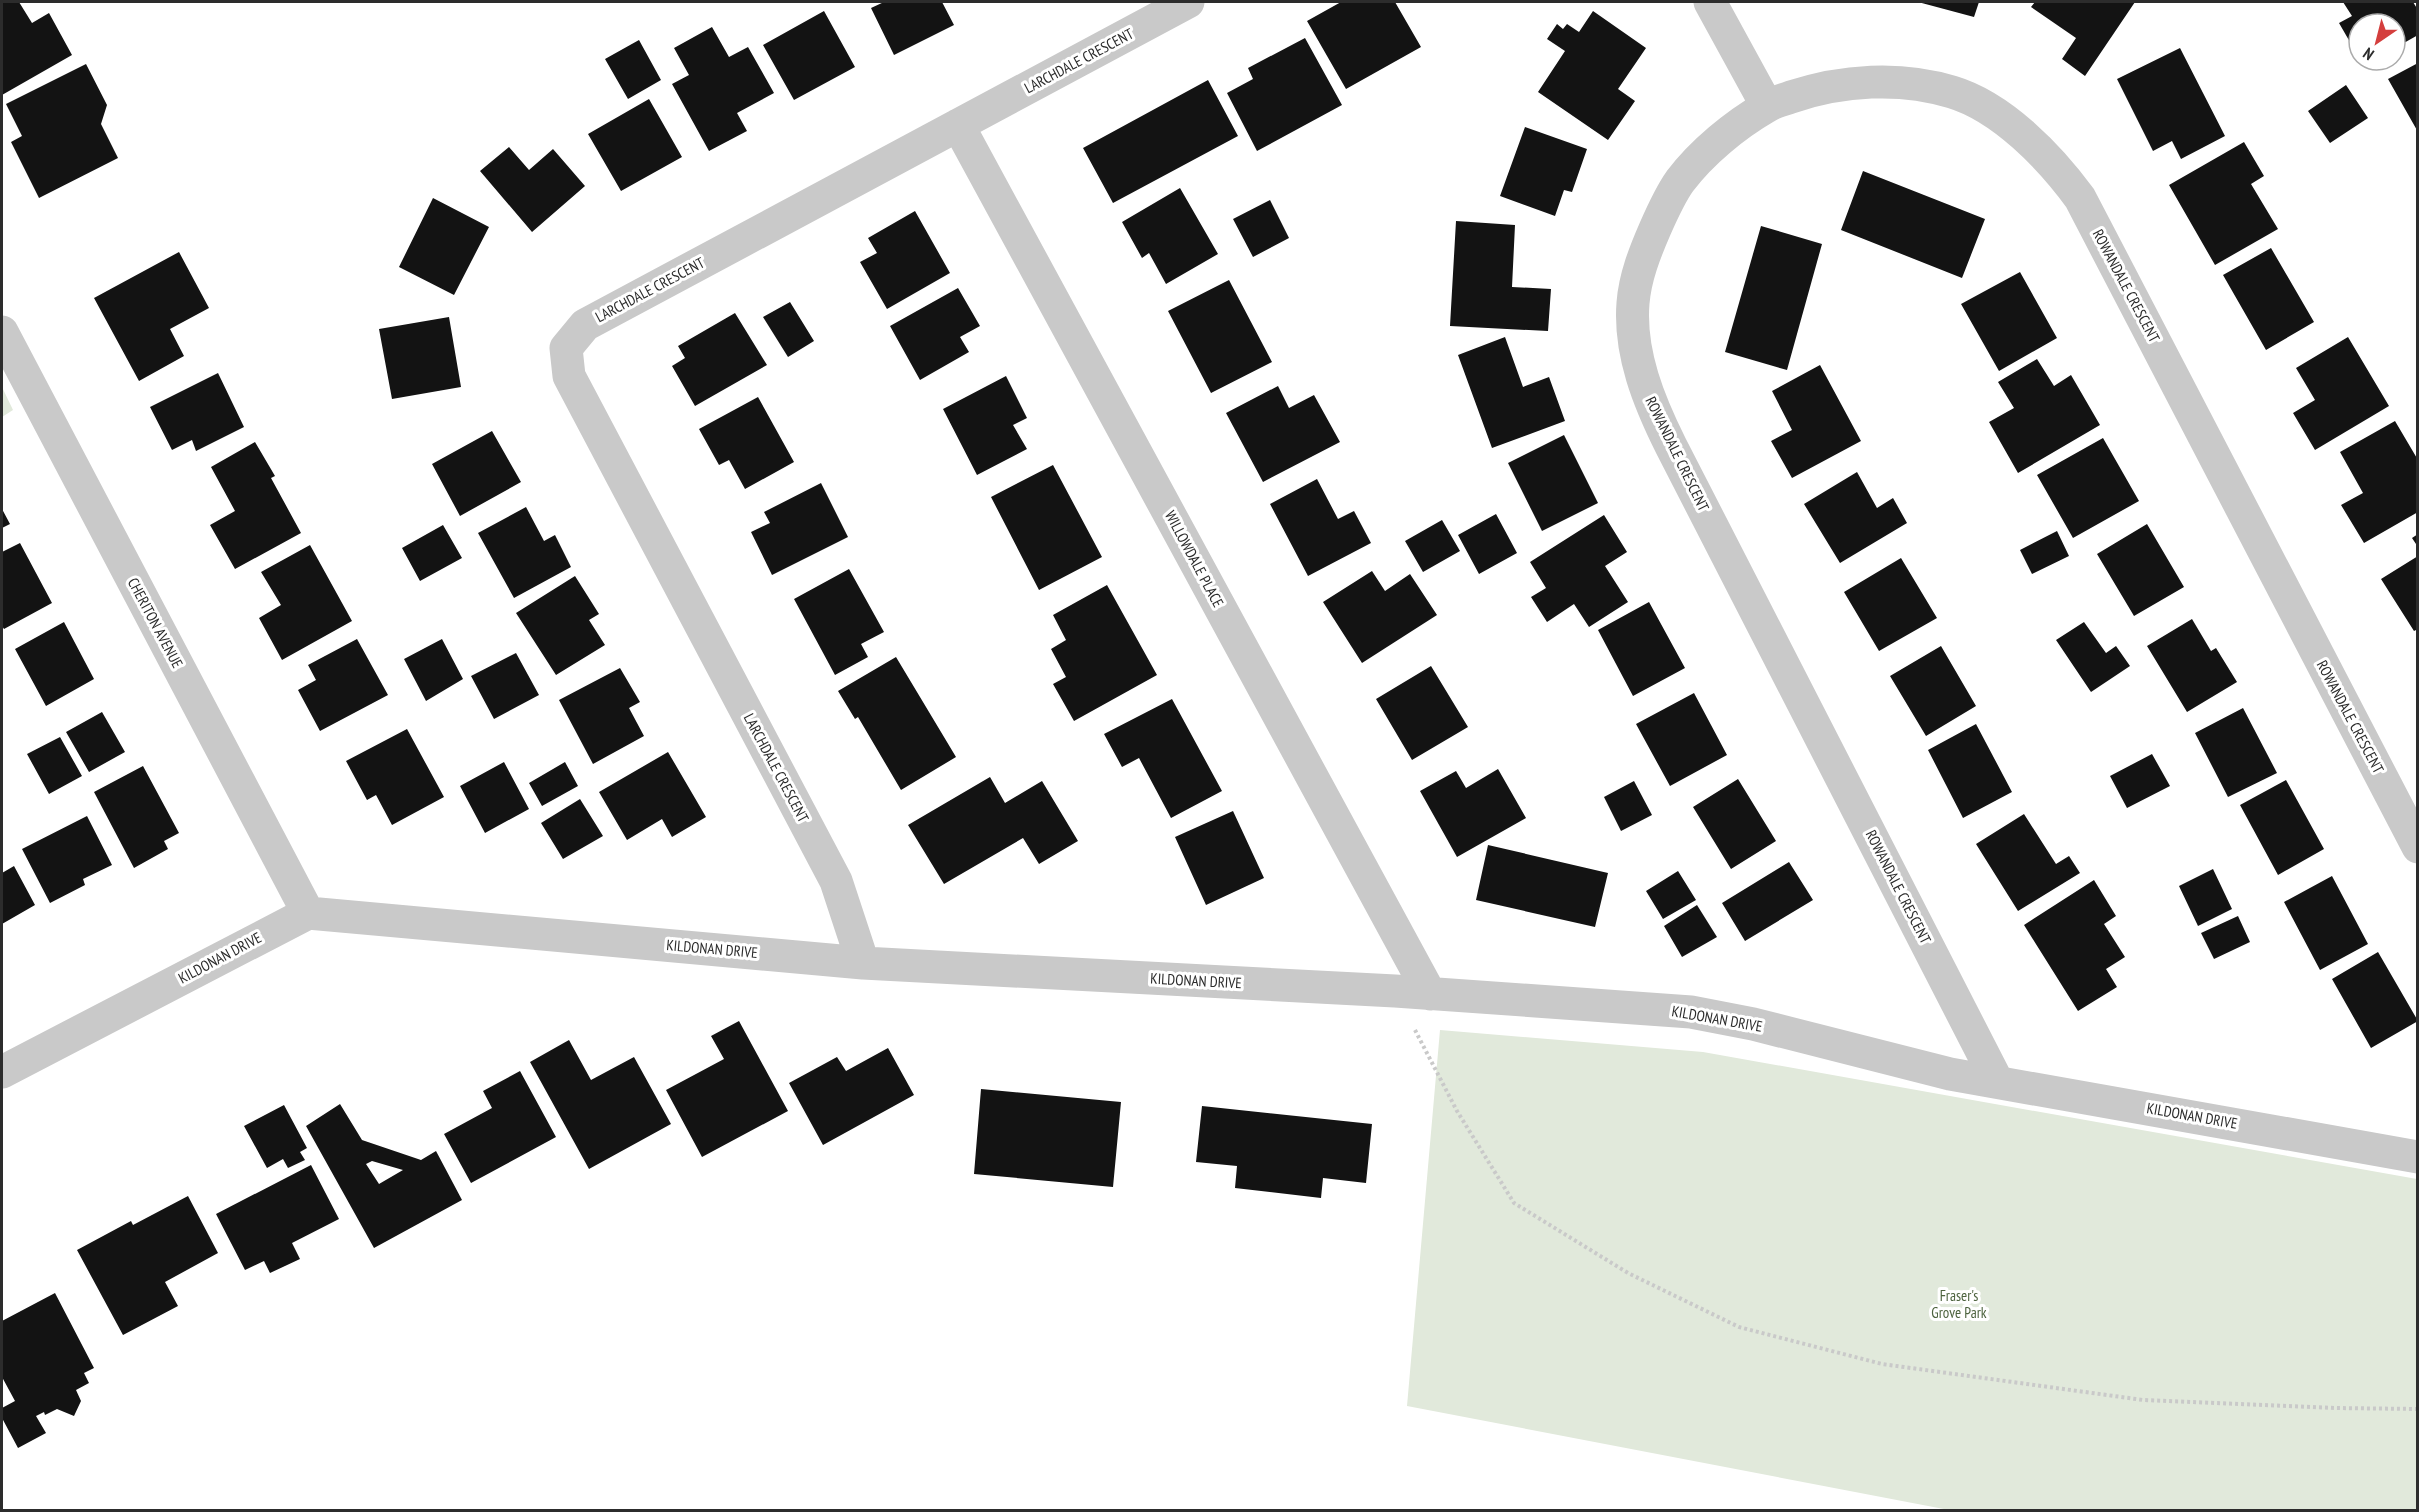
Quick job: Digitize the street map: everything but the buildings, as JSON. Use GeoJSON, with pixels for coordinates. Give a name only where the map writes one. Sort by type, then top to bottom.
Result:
{"type":"FeatureCollection","features":[{"type":"Feature","properties":{"kind":"street","name":"LARCHDALE CRESCENT"},"geometry":{"type":"LineString","coordinates":[[863,963],[836,881],[569,376],[566,348],[585,325],[1188,2]]}},
{"type":"Feature","properties":{"kind":"street"},"geometry":{"type":"LineString","coordinates":[[1710,2],[1767,106]]}},
{"type":"Feature","properties":{"kind":"street","name":"ROWANDALE CRESCENT"},"geometry":{"type":"LineString","coordinates":[[1997,1081],[1653,411],[1640,370],[1634,337],[1633,302],[1643,256],[1662,215],[1679,182],[1697,161],[1728,134],[1767,106],[1813,90],[1854,83],[1893,82],[1954,92],[2006,121],[2059,169],[2080,198],[2418,846]]}},
{"type":"Feature","properties":{"kind":"street","name":"WILLOWDALE PLACE"},"geometry":{"type":"LineString","coordinates":[[958,125],[1430,994]]}},
{"type":"Feature","properties":{"kind":"street","name":"CHERITON AVENUE"},"geometry":{"type":"LineString","coordinates":[[2,333],[308,913]]}},
{"type":"Feature","properties":{"kind":"street","name":"KILDONAN DRIVE"},"geometry":{"type":"LineString","coordinates":[[2,1072],[308,913],[863,963],[1395,991],[1691,1012],[1753,1024],[1950,1074],[2418,1157]]}},
{"type":"Feature","properties":{"kind":"path"},"geometry":{"type":"LineString","coordinates":[[1395,991],[1457,1111],[1514,1203],[1628,1273],[1739,1327],[1882,1364],[2143,1400],[2418,1409]]}},
{"type":"Feature","properties":{"kind":"green space"},"geometry":{"type":"Polygon","coordinates":[[[2,387],[13,410],[2,417],[2,387]]]}},
{"type":"Feature","properties":{"kind":"green space","name":"Fraser's Grove Park"},"geometry":{"type":"Polygon","coordinates":[[[1440,1030],[1703,1052],[2417,1179],[2417,1510],[1949,1510],[1407,1406],[1440,1030]]]}}]}
